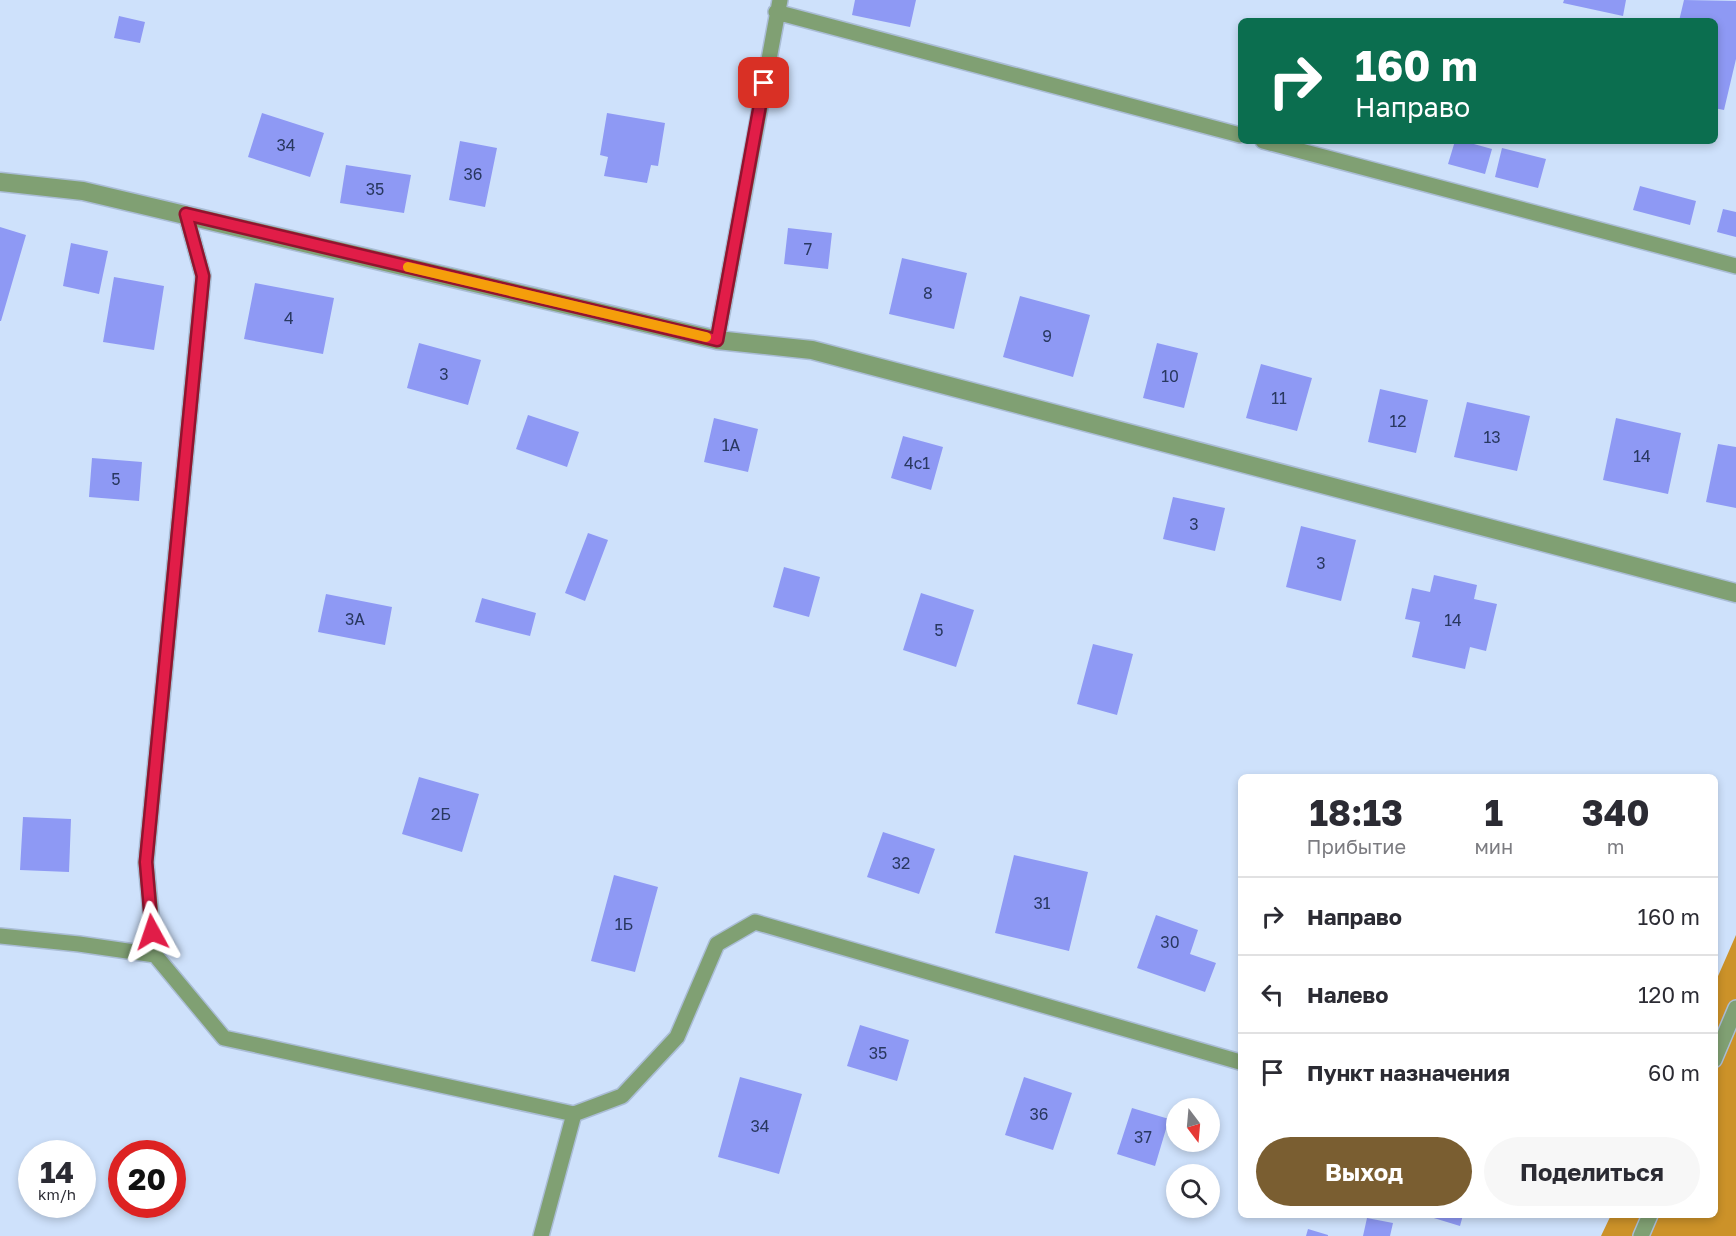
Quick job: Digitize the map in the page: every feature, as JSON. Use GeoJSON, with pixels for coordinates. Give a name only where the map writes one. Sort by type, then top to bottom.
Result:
{"type":"FeatureCollection","features":[{"type":"Feature","properties":{"kind":"street"},"geometry":{"type":"LineString","coordinates":[[0,182],[83,191],[717,340],[812,350],[1736,593]]}},
{"type":"Feature","properties":{"kind":"lane"},"geometry":{"type":"LineString","coordinates":[[717,340],[778,6],[1238,134]]}},
{"type":"Feature","properties":{"kind":"lane"},"geometry":{"type":"LineString","coordinates":[[1274,144],[1736,266]]}},
{"type":"Feature","properties":{"kind":"lane"},"geometry":{"type":"LineString","coordinates":[[186,214],[203,276],[146,862],[155,956],[224,1038],[574,1114],[622,1096],[677,1037],[717,944],[755,922],[1238,1061]]}},
{"type":"Feature","properties":{"kind":"lane"},"geometry":{"type":"LineString","coordinates":[[0,936],[79,944],[155,956]]}},
{"type":"Feature","properties":{"kind":"lane"},"geometry":{"type":"LineString","coordinates":[[1718,1051],[1736,1008]]}},
{"type":"Feature","properties":{"kind":"lane"},"geometry":{"type":"LineString","coordinates":[[541,1236],[574,1114]]}},
{"type":"Feature","properties":{"kind":"lane"},"geometry":{"type":"LineString","coordinates":[[1641,1236],[1649,1218]]}},
{"type":"Feature","properties":{"kind":"shaded area"},"geometry":{"type":"Polygon","coordinates":[[[1736,935],[1736,1236],[1601,1236],[1610,1218],[1718,1218],[1718,976],[1736,935]]]}},
{"type":"Feature","properties":{"kind":"building"},"geometry":{"type":"Polygon","coordinates":[[[855,0],[916,0],[910,27],[852,15],[855,0]]]}},
{"type":"Feature","properties":{"kind":"building"},"geometry":{"type":"Polygon","coordinates":[[[1564,0],[1626,0],[1623,16],[1563,3],[1564,0]]]}},
{"type":"Feature","properties":{"kind":"building"},"geometry":{"type":"Polygon","coordinates":[[[1684,0],[1736,1],[1736,59],[1724,110],[1718,109],[1718,18],[1680,18],[1684,0]]]}},
{"type":"Feature","properties":{"kind":"building"},"geometry":{"type":"Polygon","coordinates":[[[119,16],[145,22],[140,43],[114,38],[119,16]]]}},
{"type":"Feature","properties":{"kind":"building"},"geometry":{"type":"Polygon","coordinates":[[[262,113],[324,133],[310,177],[248,157],[262,113]]]}},
{"type":"Feature","properties":{"kind":"building"},"geometry":{"type":"Polygon","coordinates":[[[607,113],[665,123],[658,166],[651,165],[647,183],[604,176],[608,157],[600,155],[607,113]]]}},
{"type":"Feature","properties":{"kind":"building"},"geometry":{"type":"Polygon","coordinates":[[[460,141],[497,148],[485,207],[449,200],[460,141]]]}},
{"type":"Feature","properties":{"kind":"building"},"geometry":{"type":"Polygon","coordinates":[[[1454,144],[1474,144],[1492,149],[1485,174],[1448,164],[1454,144]]]}},
{"type":"Feature","properties":{"kind":"building"},"geometry":{"type":"Polygon","coordinates":[[[1502,148],[1546,159],[1538,188],[1495,177],[1502,148]]]}},
{"type":"Feature","properties":{"kind":"building"},"geometry":{"type":"Polygon","coordinates":[[[346,165],[411,175],[404,213],[340,203],[346,165]]]}},
{"type":"Feature","properties":{"kind":"building"},"geometry":{"type":"Polygon","coordinates":[[[1640,186],[1696,201],[1690,225],[1633,210],[1640,186]]]}},
{"type":"Feature","properties":{"kind":"building"},"geometry":{"type":"Polygon","coordinates":[[[1723,209],[1736,212],[1736,237],[1717,232],[1723,209]]]}},
{"type":"Feature","properties":{"kind":"building"},"geometry":{"type":"Polygon","coordinates":[[[0,227],[26,235],[1,321],[0,321],[0,227]]]}},
{"type":"Feature","properties":{"kind":"building"},"geometry":{"type":"Polygon","coordinates":[[[788,228],[832,233],[828,269],[784,264],[788,228]]]}},
{"type":"Feature","properties":{"kind":"building"},"geometry":{"type":"Polygon","coordinates":[[[71,243],[108,251],[99,294],[63,286],[71,243]]]}},
{"type":"Feature","properties":{"kind":"building"},"geometry":{"type":"Polygon","coordinates":[[[902,258],[967,273],[954,329],[889,314],[902,258]]]}},
{"type":"Feature","properties":{"kind":"building"},"geometry":{"type":"Polygon","coordinates":[[[114,277],[164,286],[154,350],[103,342],[114,277]]]}},
{"type":"Feature","properties":{"kind":"building"},"geometry":{"type":"Polygon","coordinates":[[[255,283],[334,298],[323,354],[244,339],[255,283]]]}},
{"type":"Feature","properties":{"kind":"building"},"geometry":{"type":"Polygon","coordinates":[[[1020,296],[1090,315],[1073,377],[1003,357],[1020,296]]]}},
{"type":"Feature","properties":{"kind":"building"},"geometry":{"type":"Polygon","coordinates":[[[419,343],[481,360],[468,405],[407,388],[419,343]]]}},
{"type":"Feature","properties":{"kind":"building"},"geometry":{"type":"Polygon","coordinates":[[[1157,343],[1198,353],[1184,408],[1143,398],[1157,343]]]}},
{"type":"Feature","properties":{"kind":"building"},"geometry":{"type":"Polygon","coordinates":[[[1261,364],[1312,378],[1297,431],[1246,418],[1261,364]]]}},
{"type":"Feature","properties":{"kind":"building"},"geometry":{"type":"Polygon","coordinates":[[[1380,389],[1428,400],[1416,453],[1368,442],[1380,389]]]}},
{"type":"Feature","properties":{"kind":"building"},"geometry":{"type":"Polygon","coordinates":[[[1467,402],[1530,416],[1517,471],[1454,457],[1467,402]]]}},
{"type":"Feature","properties":{"kind":"building"},"geometry":{"type":"Polygon","coordinates":[[[528,415],[579,432],[567,467],[516,449],[528,415]]]}},
{"type":"Feature","properties":{"kind":"building"},"geometry":{"type":"Polygon","coordinates":[[[714,418],[758,429],[748,472],[704,462],[714,418]]]}},
{"type":"Feature","properties":{"kind":"building"},"geometry":{"type":"Polygon","coordinates":[[[1616,418],[1681,433],[1668,494],[1603,480],[1616,418]]]}},
{"type":"Feature","properties":{"kind":"building"},"geometry":{"type":"Polygon","coordinates":[[[903,436],[943,447],[931,490],[891,478],[903,436]]]}},
{"type":"Feature","properties":{"kind":"building"},"geometry":{"type":"Polygon","coordinates":[[[1718,444],[1736,447],[1736,508],[1706,502],[1718,444]]]}},
{"type":"Feature","properties":{"kind":"building"},"geometry":{"type":"Polygon","coordinates":[[[92,458],[142,462],[139,501],[89,497],[92,458]]]}},
{"type":"Feature","properties":{"kind":"building"},"geometry":{"type":"Polygon","coordinates":[[[1173,497],[1225,508],[1215,551],[1163,539],[1173,497]]]}},
{"type":"Feature","properties":{"kind":"building"},"geometry":{"type":"Polygon","coordinates":[[[1301,526],[1356,540],[1341,601],[1286,587],[1301,526]]]}},
{"type":"Feature","properties":{"kind":"building"},"geometry":{"type":"Polygon","coordinates":[[[588,533],[608,540],[585,601],[565,593],[588,533]]]}},
{"type":"Feature","properties":{"kind":"building"},"geometry":{"type":"Polygon","coordinates":[[[784,567],[820,577],[809,617],[773,607],[784,567]]]}},
{"type":"Feature","properties":{"kind":"building"},"geometry":{"type":"Polygon","coordinates":[[[1434,575],[1477,585],[1474,599],[1497,604],[1486,651],[1470,647],[1465,669],[1412,657],[1420,622],[1405,619],[1412,588],[1430,592],[1434,575]]]}},
{"type":"Feature","properties":{"kind":"building"},"geometry":{"type":"Polygon","coordinates":[[[921,593],[974,610],[956,667],[903,650],[921,593]]]}},
{"type":"Feature","properties":{"kind":"building"},"geometry":{"type":"Polygon","coordinates":[[[326,594],[392,607],[385,645],[318,632],[326,594]]]}},
{"type":"Feature","properties":{"kind":"building"},"geometry":{"type":"Polygon","coordinates":[[[482,598],[536,613],[530,636],[475,622],[482,598]]]}},
{"type":"Feature","properties":{"kind":"building"},"geometry":{"type":"Polygon","coordinates":[[[1093,644],[1133,654],[1117,715],[1077,704],[1093,644]]]}},
{"type":"Feature","properties":{"kind":"building"},"geometry":{"type":"Polygon","coordinates":[[[419,777],[479,794],[462,852],[402,834],[419,777]]]}},
{"type":"Feature","properties":{"kind":"building"},"geometry":{"type":"Polygon","coordinates":[[[23,817],[71,819],[69,872],[20,870],[23,817]]]}},
{"type":"Feature","properties":{"kind":"building"},"geometry":{"type":"Polygon","coordinates":[[[883,832],[935,849],[919,894],[867,877],[883,832]]]}},
{"type":"Feature","properties":{"kind":"building"},"geometry":{"type":"Polygon","coordinates":[[[1014,855],[1088,872],[1069,951],[995,933],[1014,855]]]}},
{"type":"Feature","properties":{"kind":"building"},"geometry":{"type":"Polygon","coordinates":[[[614,875],[658,887],[635,972],[591,961],[614,875]]]}},
{"type":"Feature","properties":{"kind":"building"},"geometry":{"type":"Polygon","coordinates":[[[1156,915],[1198,930],[1190,954],[1216,963],[1205,992],[1137,968],[1156,915]]]}},
{"type":"Feature","properties":{"kind":"building"},"geometry":{"type":"Polygon","coordinates":[[[860,1025],[909,1040],[897,1081],[847,1066],[860,1025]]]}},
{"type":"Feature","properties":{"kind":"building"},"geometry":{"type":"Polygon","coordinates":[[[740,1077],[802,1094],[779,1174],[718,1157],[740,1077]]]}},
{"type":"Feature","properties":{"kind":"building"},"geometry":{"type":"Polygon","coordinates":[[[1024,1077],[1072,1093],[1053,1150],[1005,1135],[1024,1077]]]}},
{"type":"Feature","properties":{"kind":"building"},"geometry":{"type":"Polygon","coordinates":[[[1132,1108],[1166,1118],[1166,1129],[1155,1166],[1117,1154],[1132,1108]]]}},
{"type":"Feature","properties":{"kind":"building"},"geometry":{"type":"Polygon","coordinates":[[[1367,1218],[1393,1223],[1390,1236],[1363,1236],[1367,1218]]]}},
{"type":"Feature","properties":{"kind":"building"},"geometry":{"type":"Polygon","coordinates":[[[1434,1218],[1462,1218],[1460,1226],[1434,1218]]]}},
{"type":"Feature","properties":{"kind":"building"},"geometry":{"type":"Polygon","coordinates":[[[1308,1229],[1328,1235],[1328,1236],[1306,1236],[1308,1229]]]}},
{"type":"Feature","properties":{"kind":"slow traffic"},"geometry":{"type":"LineString","coordinates":[[408,267],[706,337]]}},
{"type":"Feature","properties":{"kind":"route"},"geometry":{"type":"LineString","coordinates":[[152,932],[146,862],[203,276],[186,214],[717,340],[764,83]]}}]}
